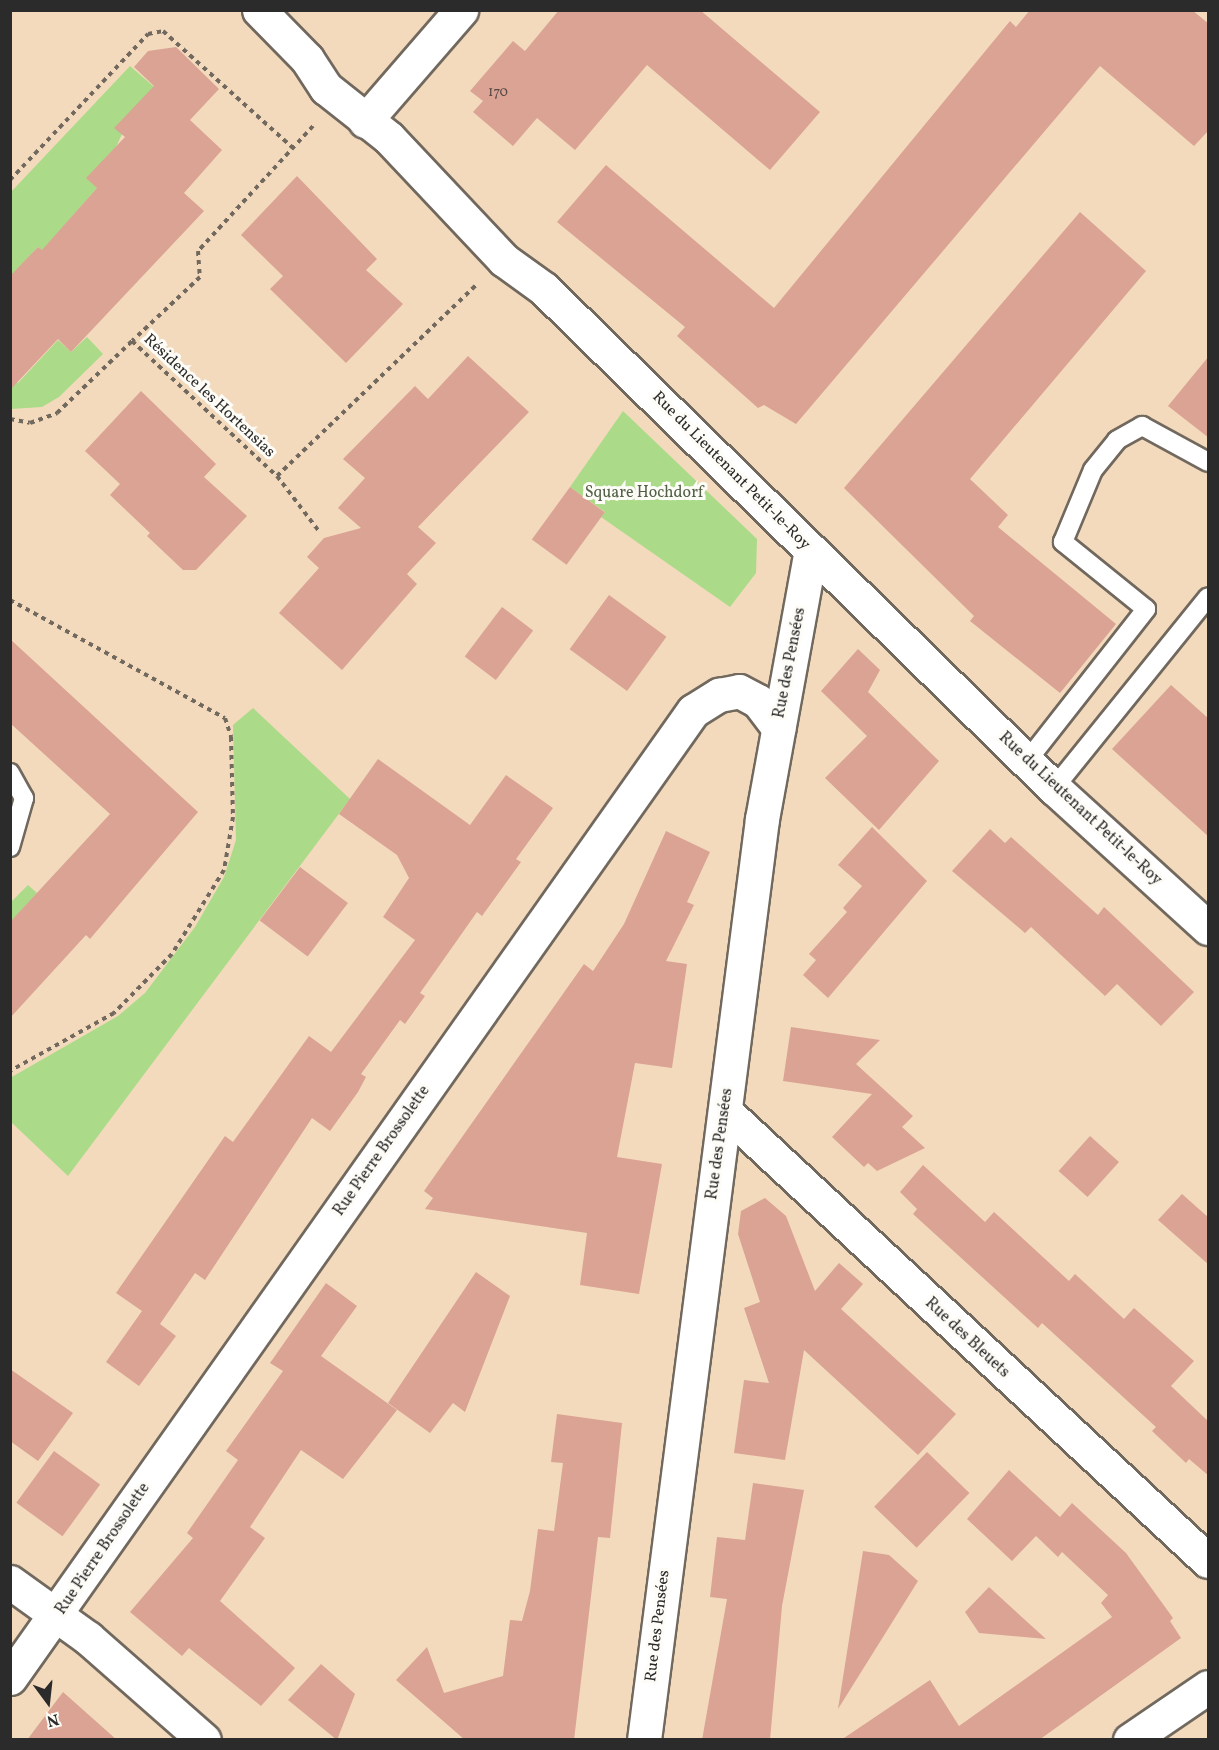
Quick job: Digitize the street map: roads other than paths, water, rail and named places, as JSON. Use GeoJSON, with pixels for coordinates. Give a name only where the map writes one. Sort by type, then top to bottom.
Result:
{"type":"FeatureCollection","features":[{"type":"Feature","properties":{"kind":"street","name":"Rue du Lieutenant Petit-le-Roy"},"geometry":{"type":"LineString","coordinates":[[259,10],[338,99],[462,210],[504,260],[544,289],[1054,788],[1209,928]]}},
{"type":"Feature","properties":{"kind":"street"},"geometry":{"type":"LineString","coordinates":[[365,121],[461,10]]}},
{"type":"Feature","properties":{"kind":"street","name":"Rue des Pensées"},"geometry":{"type":"LineString","coordinates":[[644,1740],[778,728],[811,550]]}},
{"type":"Feature","properties":{"kind":"street","name":"Rue Pierre Brossolette"},"geometry":{"type":"LineString","coordinates":[[10,1678],[57,1616],[693,711],[718,695],[739,691],[758,701],[778,728]]}},
{"type":"Feature","properties":{"kind":"street","name":"Rue des Bleuets"},"geometry":{"type":"LineString","coordinates":[[727,1113],[1209,1561]]}},
{"type":"Feature","properties":{"kind":"street"},"geometry":{"type":"LineString","coordinates":[[10,1582],[57,1616],[204,1740]]}},
{"type":"Feature","properties":{"kind":"street"},"geometry":{"type":"LineString","coordinates":[[1130,1740],[1209,1687]]}},
{"type":"Feature","properties":{"kind":"lane"},"geometry":{"type":"LineString","coordinates":[[1027,761],[1146,609],[1063,542],[1093,470],[1117,440],[1142,426],[1209,462]]}},
{"type":"Feature","properties":{"kind":"lane"},"geometry":{"type":"LineString","coordinates":[[1054,788],[1209,597]]}},
{"type":"Feature","properties":{"kind":"lane"},"geometry":{"type":"LineString","coordinates":[[10,773],[24,798],[10,847]]}},
{"type":"Feature","properties":{"kind":"park label","name":"Square Hochdorf"},"geometry":{"type":"Point","coordinates":[644,493]}}]}
